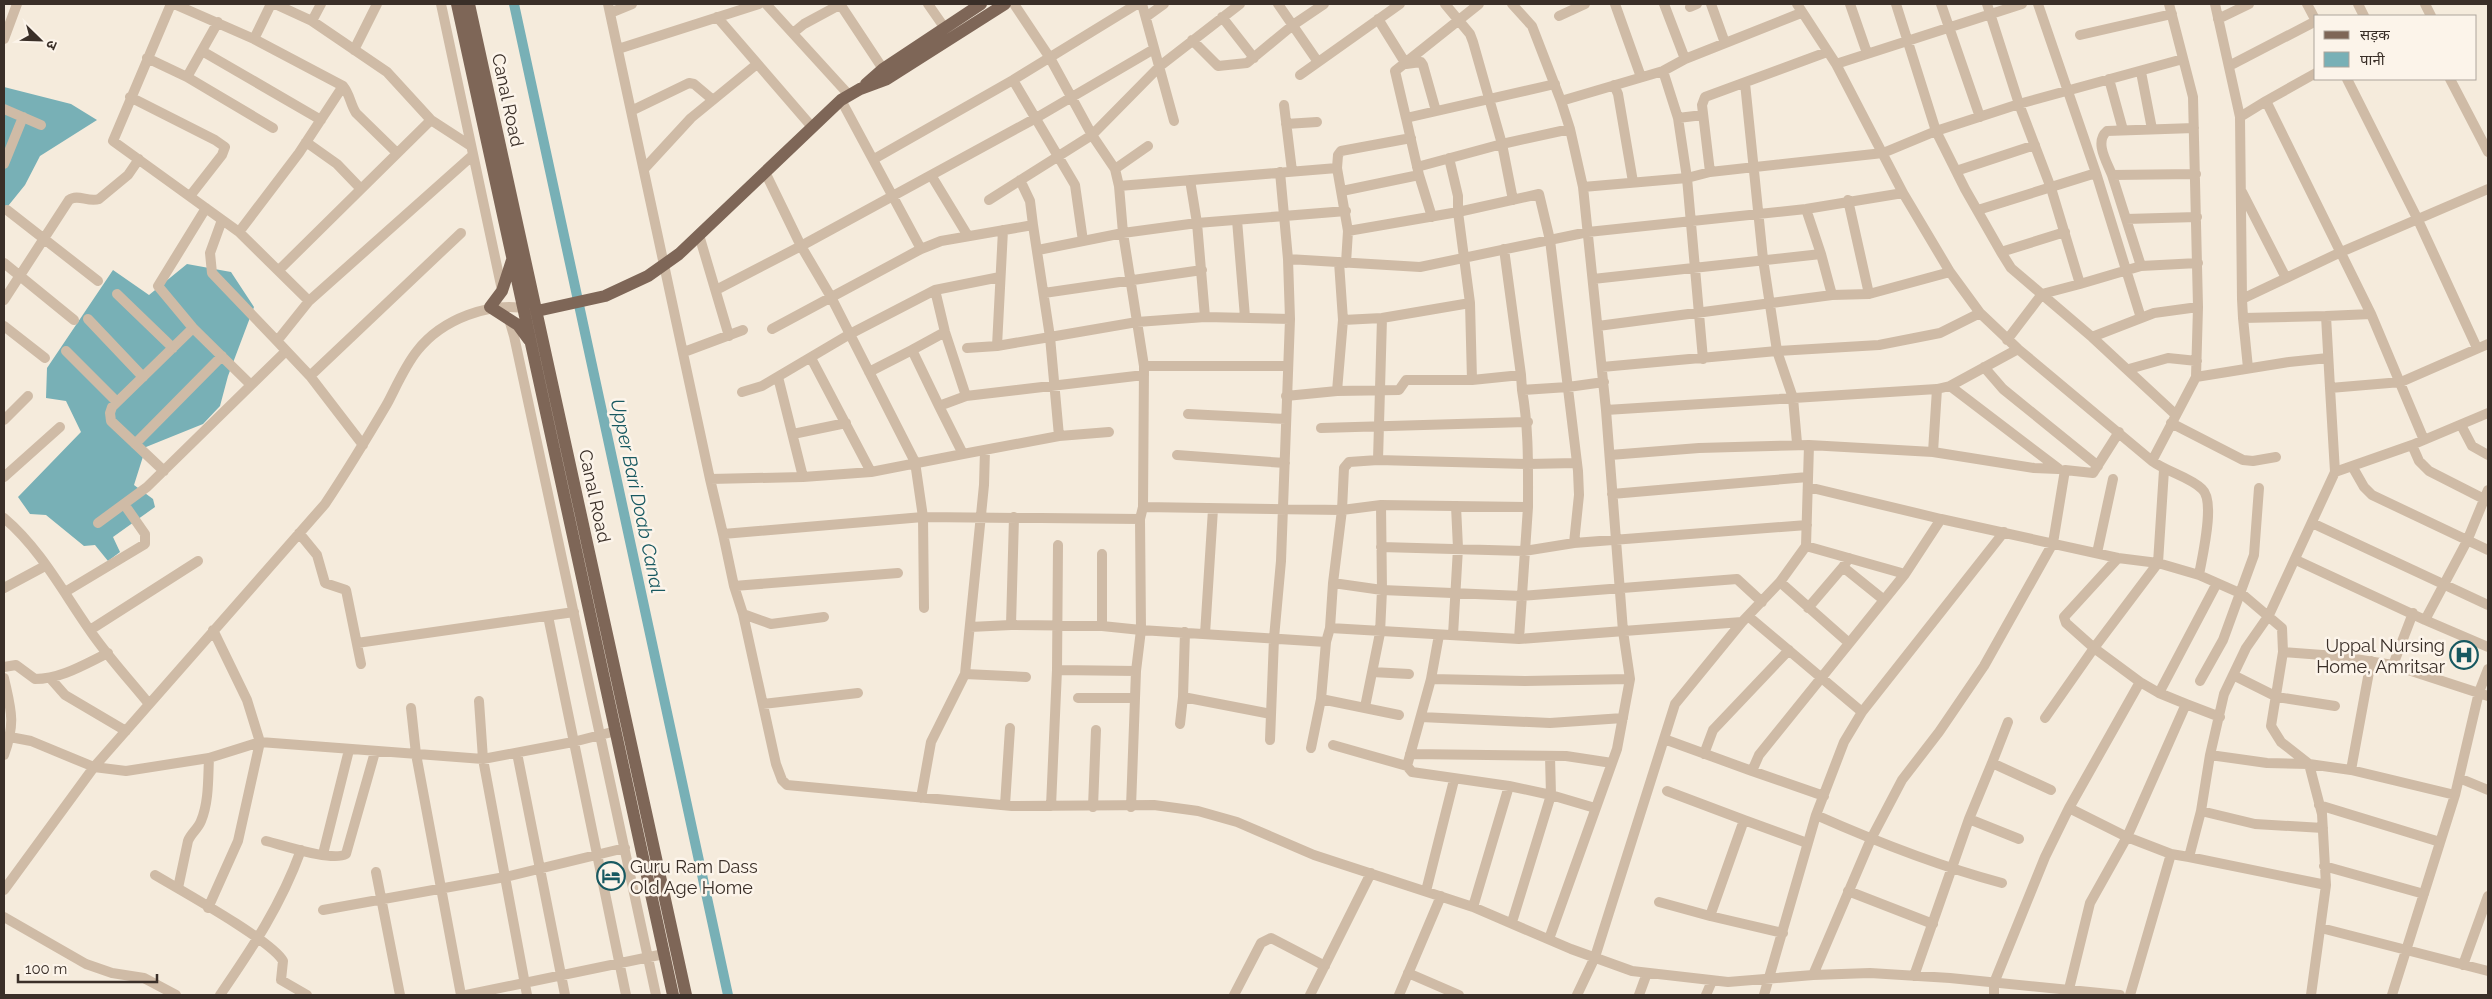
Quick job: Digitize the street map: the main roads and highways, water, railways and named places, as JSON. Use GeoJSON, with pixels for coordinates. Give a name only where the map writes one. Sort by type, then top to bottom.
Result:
{"type":"FeatureCollection","features":[{"type":"Feature","properties":{"kind":"main road","name":"Canal Road"},"geometry":{"type":"LineString","coordinates":[[457,4],[513,257],[530,309],[532,345],[673,995]]}},
{"type":"Feature","properties":{"kind":"main road","name":"Canal Road"},"geometry":{"type":"LineString","coordinates":[[469,4],[530,309],[686,995]]}},
{"type":"Feature","properties":{"kind":"main road"},"geometry":{"type":"LineString","coordinates":[[530,309],[605,296],[648,276],[699,235],[812,128],[850,95],[883,69],[981,4]]}},
{"type":"Feature","properties":{"kind":"main road"},"geometry":{"type":"LineString","coordinates":[[850,95],[887,79],[1005,4]]}},
{"type":"Feature","properties":{"kind":"main road"},"geometry":{"type":"LineString","coordinates":[[513,257],[502,291],[490,307],[518,325],[532,345]]}},
{"type":"Feature","properties":{"kind":"water"},"geometry":{"type":"Polygon","coordinates":[[[4,87],[71,104],[97,120],[40,156],[25,185],[4,211],[4,87]]]}},
{"type":"Feature","properties":{"kind":"water"},"geometry":{"type":"Polygon","coordinates":[[[187,264],[231,272],[254,307],[228,376],[220,406],[203,424],[146,447],[134,485],[153,499],[155,507],[113,537],[120,552],[108,561],[95,545],[84,546],[46,515],[30,514],[18,497],[81,432],[66,401],[46,398],[47,368],[113,270],[149,295],[187,264]]]}},
{"type":"Feature","properties":{"kind":"waterway","name":"Upper Bari Doab Canal"},"geometry":{"type":"LineString","coordinates":[[514,4],[728,995]]}},
{"type":"Feature","properties":{"kind":"place","name":"Uppal Nursing Home, Amritsar"},"geometry":{"type":"Point","coordinates":[2464,655]}},
{"type":"Feature","properties":{"kind":"place","name":"Guru Ram Dass Old Age Home"},"geometry":{"type":"Point","coordinates":[611,876]}}]}
